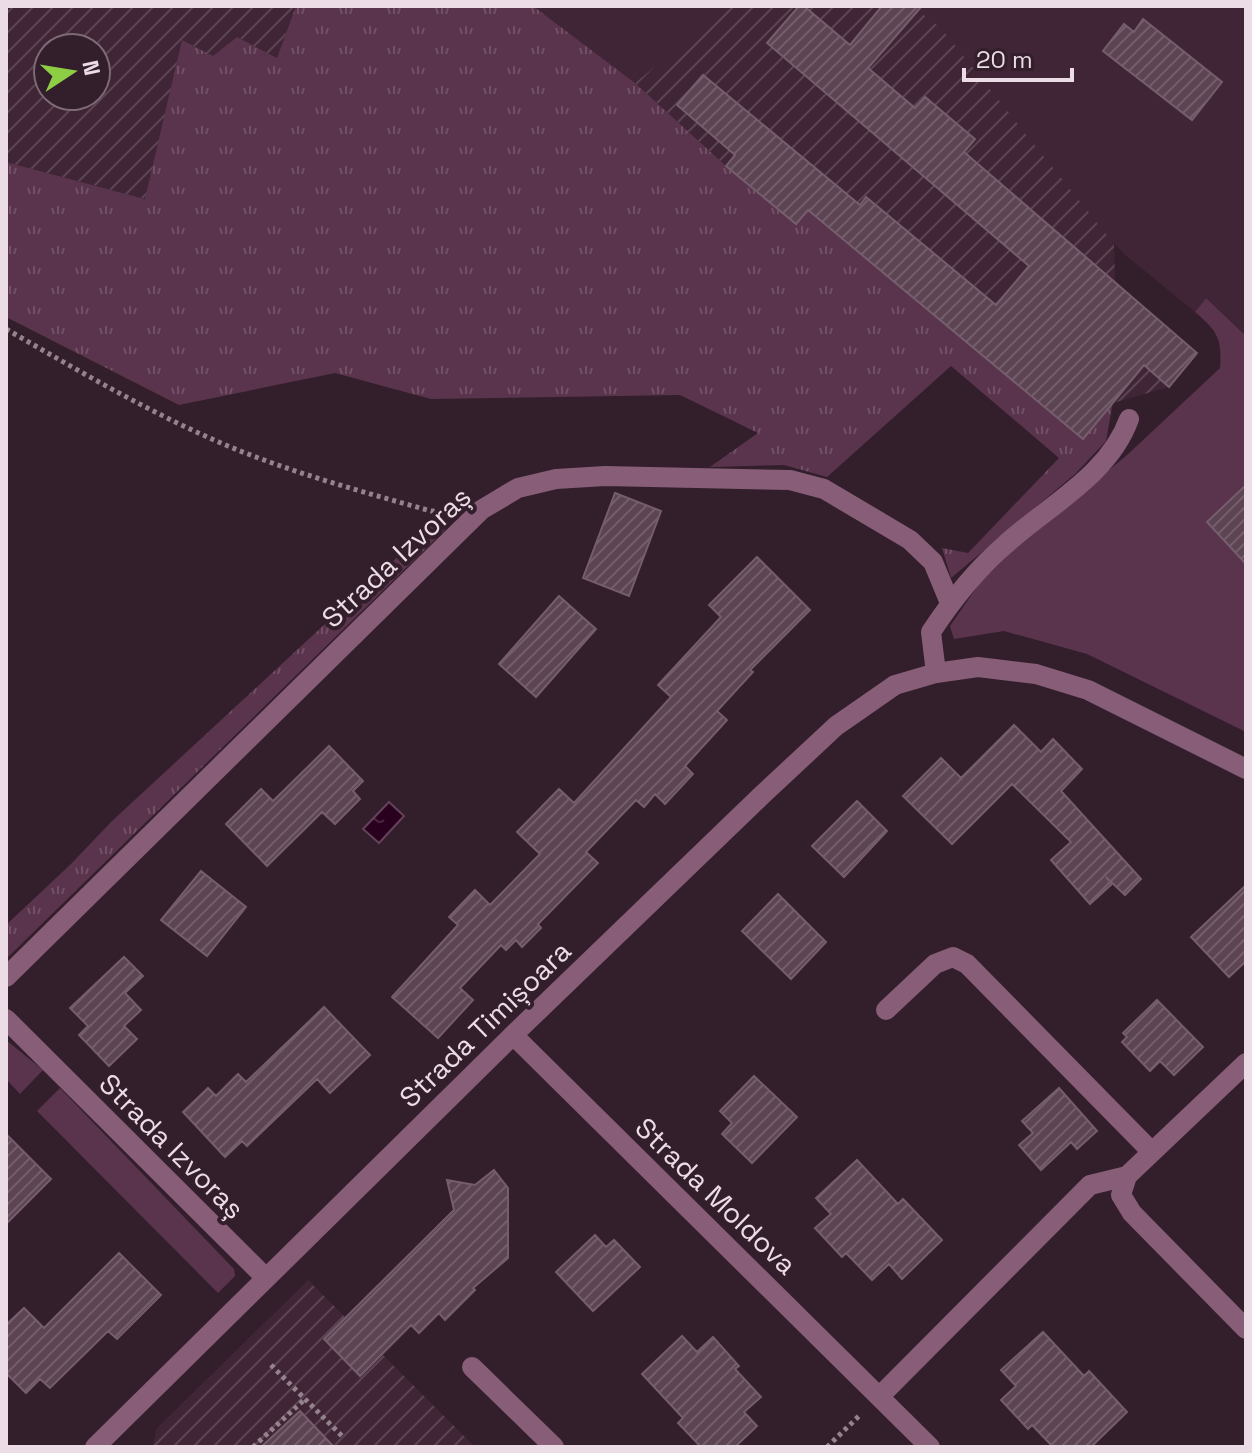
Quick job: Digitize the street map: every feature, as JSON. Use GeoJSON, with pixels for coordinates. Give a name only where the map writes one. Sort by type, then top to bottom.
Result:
{"type":"FeatureCollection","features":[{"type":"Feature","properties":{"kind":"street"},"geometry":{"type":"LineString","coordinates":[[1129,419],[1107,460],[1004,545],[950,603],[931,632],[936,673],[978,667],[1036,674],[1088,690],[1246,769]]}},
{"type":"Feature","properties":{"kind":"street","name":"Strada Izvoraș"},"geometry":{"type":"LineString","coordinates":[[6,977],[481,510],[518,488],[556,479],[605,476],[790,480],[824,489],[910,540],[933,562],[950,603]]}},
{"type":"Feature","properties":{"kind":"street","name":"Strada Timișoara"},"geometry":{"type":"LineString","coordinates":[[95,1447],[513,1035],[836,726],[895,685],[936,673]]}},
{"type":"Feature","properties":{"kind":"street"},"geometry":{"type":"LineString","coordinates":[[886,1010],[935,964],[953,957],[967,964],[1151,1151]]}},
{"type":"Feature","properties":{"kind":"street","name":"Strada Izvoraș"},"geometry":{"type":"LineString","coordinates":[[6,1019],[265,1277]]}},
{"type":"Feature","properties":{"kind":"street","name":"Strada Moldova"},"geometry":{"type":"LineString","coordinates":[[513,1035],[930,1447]]}},
{"type":"Feature","properties":{"kind":"street"},"geometry":{"type":"LineString","coordinates":[[1246,1063],[1127,1176],[1121,1195],[1132,1213],[1246,1329]]}},
{"type":"Feature","properties":{"kind":"street"},"geometry":{"type":"LineString","coordinates":[[880,1396],[1090,1185],[1127,1176]]}},
{"type":"Feature","properties":{"kind":"street"},"geometry":{"type":"LineString","coordinates":[[472,1367],[554,1447]]}},
{"type":"Feature","properties":{"kind":"path"},"geometry":{"type":"LineString","coordinates":[[6,329],[137,404],[229,446],[320,479],[431,511],[481,510]]}},
{"type":"Feature","properties":{"kind":"path"},"geometry":{"type":"LineString","coordinates":[[271,1365],[342,1436]]}},
{"type":"Feature","properties":{"kind":"path"},"geometry":{"type":"LineString","coordinates":[[827,1447],[880,1396]]}},
{"type":"Feature","properties":{"kind":"path"},"geometry":{"type":"LineString","coordinates":[[253,1447],[305,1399]]}},
{"type":"Feature","properties":{"kind":"shaded area"},"geometry":{"type":"Polygon","coordinates":[[[6,6],[296,6],[277,58],[237,37],[213,56],[182,40],[146,199],[6,162],[6,6]]]}},
{"type":"Feature","properties":{"kind":"shaded area"},"geometry":{"type":"Polygon","coordinates":[[[533,6],[729,6],[635,83],[533,6]]]}},
{"type":"Feature","properties":{"kind":"shaded area"},"geometry":{"type":"Polygon","coordinates":[[[729,6],[912,6],[941,28],[1114,244],[1115,282],[1197,353],[1169,387],[1113,403],[1083,439],[807,210],[796,224],[726,166],[635,83],[729,6]]]}},
{"type":"Feature","properties":{"kind":"shaded area"},"geometry":{"type":"Polygon","coordinates":[[[912,6],[1246,6],[1246,336],[1206,298],[1195,312],[1125,255],[912,6]]]}},
{"type":"Feature","properties":{"kind":"shaded area"},"geometry":{"type":"Polygon","coordinates":[[[308,1280],[475,1447],[153,1447],[156,1429],[308,1280]]]}},
{"type":"Feature","properties":{"kind":"green space"},"geometry":{"type":"Polygon","coordinates":[[[296,6],[533,6],[635,83],[795,224],[808,210],[1083,438],[1113,402],[1106,441],[1075,474],[951,578],[942,548],[968,553],[1059,458],[951,366],[827,477],[784,465],[710,467],[758,433],[680,395],[431,399],[335,373],[179,405],[6,317],[6,162],[145,199],[182,40],[213,56],[237,37],[277,58],[296,6]]]}},
{"type":"Feature","properties":{"kind":"green space"},"geometry":{"type":"Polygon","coordinates":[[[1206,298],[1246,336],[1246,732],[1087,654],[1004,631],[954,639],[950,626],[979,584],[1012,551],[1127,455],[1220,368],[1217,336],[1195,312],[1206,298]]]}},
{"type":"Feature","properties":{"kind":"green space"},"geometry":{"type":"Polygon","coordinates":[[[433,524],[449,526],[6,959],[6,925],[111,822],[433,524]]]}},
{"type":"Feature","properties":{"kind":"green space"},"geometry":{"type":"Polygon","coordinates":[[[6,1040],[43,1070],[20,1094],[6,1079],[6,1040]]]}},
{"type":"Feature","properties":{"kind":"green space"},"geometry":{"type":"Polygon","coordinates":[[[60,1088],[234,1269],[235,1276],[218,1293],[37,1111],[60,1088]]]}},
{"type":"Feature","properties":{"kind":"water"},"geometry":{"type":"Polygon","coordinates":[[[389,802],[404,816],[379,843],[363,829],[389,802]]]}},
{"type":"Feature","properties":{"kind":"building"},"geometry":{"type":"Polygon","coordinates":[[[799,6],[804,6],[850,45],[882,6],[922,6],[868,68],[915,108],[925,97],[975,139],[964,152],[1197,353],[1169,387],[1144,365],[1083,439],[808,210],[796,224],[726,166],[735,155],[677,105],[703,75],[860,205],[866,197],[996,305],[1029,266],[767,43],[799,6]]]}},
{"type":"Feature","properties":{"kind":"building"},"geometry":{"type":"Polygon","coordinates":[[[1143,19],[1222,82],[1192,120],[1103,51],[1124,24],[1134,32],[1143,19]]]}},
{"type":"Feature","properties":{"kind":"building"},"geometry":{"type":"Polygon","coordinates":[[[1246,485],[1246,564],[1207,522],[1246,485]]]}},
{"type":"Feature","properties":{"kind":"building"},"geometry":{"type":"Polygon","coordinates":[[[615,493],[661,511],[629,596],[583,578],[615,493]]]}},
{"type":"Feature","properties":{"kind":"building"},"geometry":{"type":"Polygon","coordinates":[[[757,557],[810,610],[750,670],[753,672],[717,711],[727,720],[685,766],[693,774],[665,804],[655,794],[644,807],[636,800],[586,852],[598,863],[538,924],[541,928],[522,947],[516,940],[506,950],[501,945],[460,988],[473,1000],[438,1038],[392,997],[458,925],[449,917],[475,890],[490,905],[540,854],[517,832],[559,789],[574,803],[671,697],[658,685],[721,617],[709,605],[757,557]]]}},
{"type":"Feature","properties":{"kind":"building"},"geometry":{"type":"Polygon","coordinates":[[[559,596],[596,629],[536,697],[499,664],[559,596]]]}},
{"type":"Feature","properties":{"kind":"building"},"geometry":{"type":"Polygon","coordinates":[[[1014,725],[1041,752],[1053,739],[1082,769],[1061,791],[1141,879],[1125,895],[1106,877],[1112,884],[1090,904],[1051,860],[1071,842],[1012,784],[952,844],[903,796],[941,758],[961,778],[1014,725]]]}},
{"type":"Feature","properties":{"kind":"building"},"geometry":{"type":"Polygon","coordinates":[[[329,746],[363,781],[353,791],[360,799],[335,824],[322,812],[267,866],[226,824],[261,789],[273,801],[329,746]]]}},
{"type":"Feature","properties":{"kind":"building"},"geometry":{"type":"Polygon","coordinates":[[[857,801],[887,831],[844,877],[812,846],[857,801]]]}},
{"type":"Feature","properties":{"kind":"building"},"geometry":{"type":"Polygon","coordinates":[[[201,871],[246,907],[207,956],[161,920],[201,871]]]}},
{"type":"Feature","properties":{"kind":"building"},"geometry":{"type":"Polygon","coordinates":[[[1246,885],[1246,961],[1229,977],[1191,937],[1246,885]]]}},
{"type":"Feature","properties":{"kind":"building"},"geometry":{"type":"Polygon","coordinates":[[[778,894],[826,942],[791,979],[742,931],[778,894]]]}},
{"type":"Feature","properties":{"kind":"building"},"geometry":{"type":"Polygon","coordinates":[[[124,957],[143,976],[125,993],[141,1010],[124,1026],[137,1039],[109,1066],[79,1035],[88,1026],[70,1008],[124,957]]]}},
{"type":"Feature","properties":{"kind":"building"},"geometry":{"type":"Polygon","coordinates":[[[1157,1000],[1203,1047],[1174,1075],[1160,1061],[1150,1071],[1122,1042],[1127,1037],[1123,1033],[1157,1000]]]}},
{"type":"Feature","properties":{"kind":"building"},"geometry":{"type":"Polygon","coordinates":[[[324,1007],[370,1055],[330,1093],[317,1079],[247,1146],[242,1141],[225,1157],[183,1112],[208,1088],[216,1096],[238,1074],[246,1082],[324,1007]]]}},
{"type":"Feature","properties":{"kind":"building"},"geometry":{"type":"Polygon","coordinates":[[[754,1076],[797,1117],[752,1163],[722,1134],[732,1123],[720,1111],[754,1076]]]}},
{"type":"Feature","properties":{"kind":"building"},"geometry":{"type":"Polygon","coordinates":[[[1059,1088],[1097,1131],[1077,1149],[1071,1142],[1041,1170],[1019,1145],[1033,1133],[1022,1121],[1059,1088]]]}},
{"type":"Feature","properties":{"kind":"building"},"geometry":{"type":"Polygon","coordinates":[[[6,1134],[51,1179],[6,1224],[6,1134]]]}},
{"type":"Feature","properties":{"kind":"building"},"geometry":{"type":"Polygon","coordinates":[[[857,1160],[898,1204],[903,1199],[942,1240],[902,1279],[889,1264],[872,1280],[846,1253],[842,1257],[815,1228],[831,1214],[816,1198],[857,1160]]]}},
{"type":"Feature","properties":{"kind":"building"},"geometry":{"type":"Polygon","coordinates":[[[494,1170],[508,1188],[508,1258],[473,1288],[475,1290],[445,1320],[439,1313],[419,1333],[411,1325],[360,1376],[324,1339],[454,1210],[447,1180],[475,1185],[494,1170]]]}},
{"type":"Feature","properties":{"kind":"building"},"geometry":{"type":"Polygon","coordinates":[[[595,1235],[606,1247],[614,1240],[640,1267],[593,1311],[556,1272],[595,1235]]]}},
{"type":"Feature","properties":{"kind":"building"},"geometry":{"type":"Polygon","coordinates":[[[119,1253],[161,1295],[117,1339],[108,1331],[50,1388],[40,1379],[26,1393],[6,1373],[6,1325],[24,1308],[44,1328],[119,1253]]]}},
{"type":"Feature","properties":{"kind":"building"},"geometry":{"type":"Polygon","coordinates":[[[1043,1332],[1084,1376],[1089,1371],[1127,1412],[1091,1447],[1053,1447],[1032,1425],[1028,1429],[1001,1400],[1016,1386],[1001,1370],[1043,1332]]]}},
{"type":"Feature","properties":{"kind":"building"},"geometry":{"type":"Polygon","coordinates":[[[682,1336],[697,1352],[713,1337],[739,1366],[735,1369],[761,1397],[744,1412],[757,1426],[735,1447],[701,1447],[678,1423],[683,1418],[642,1374],[682,1336]]]}},
{"type":"Feature","properties":{"kind":"building"},"geometry":{"type":"Polygon","coordinates":[[[300,1411],[334,1447],[261,1447],[300,1411]]]}}]}
